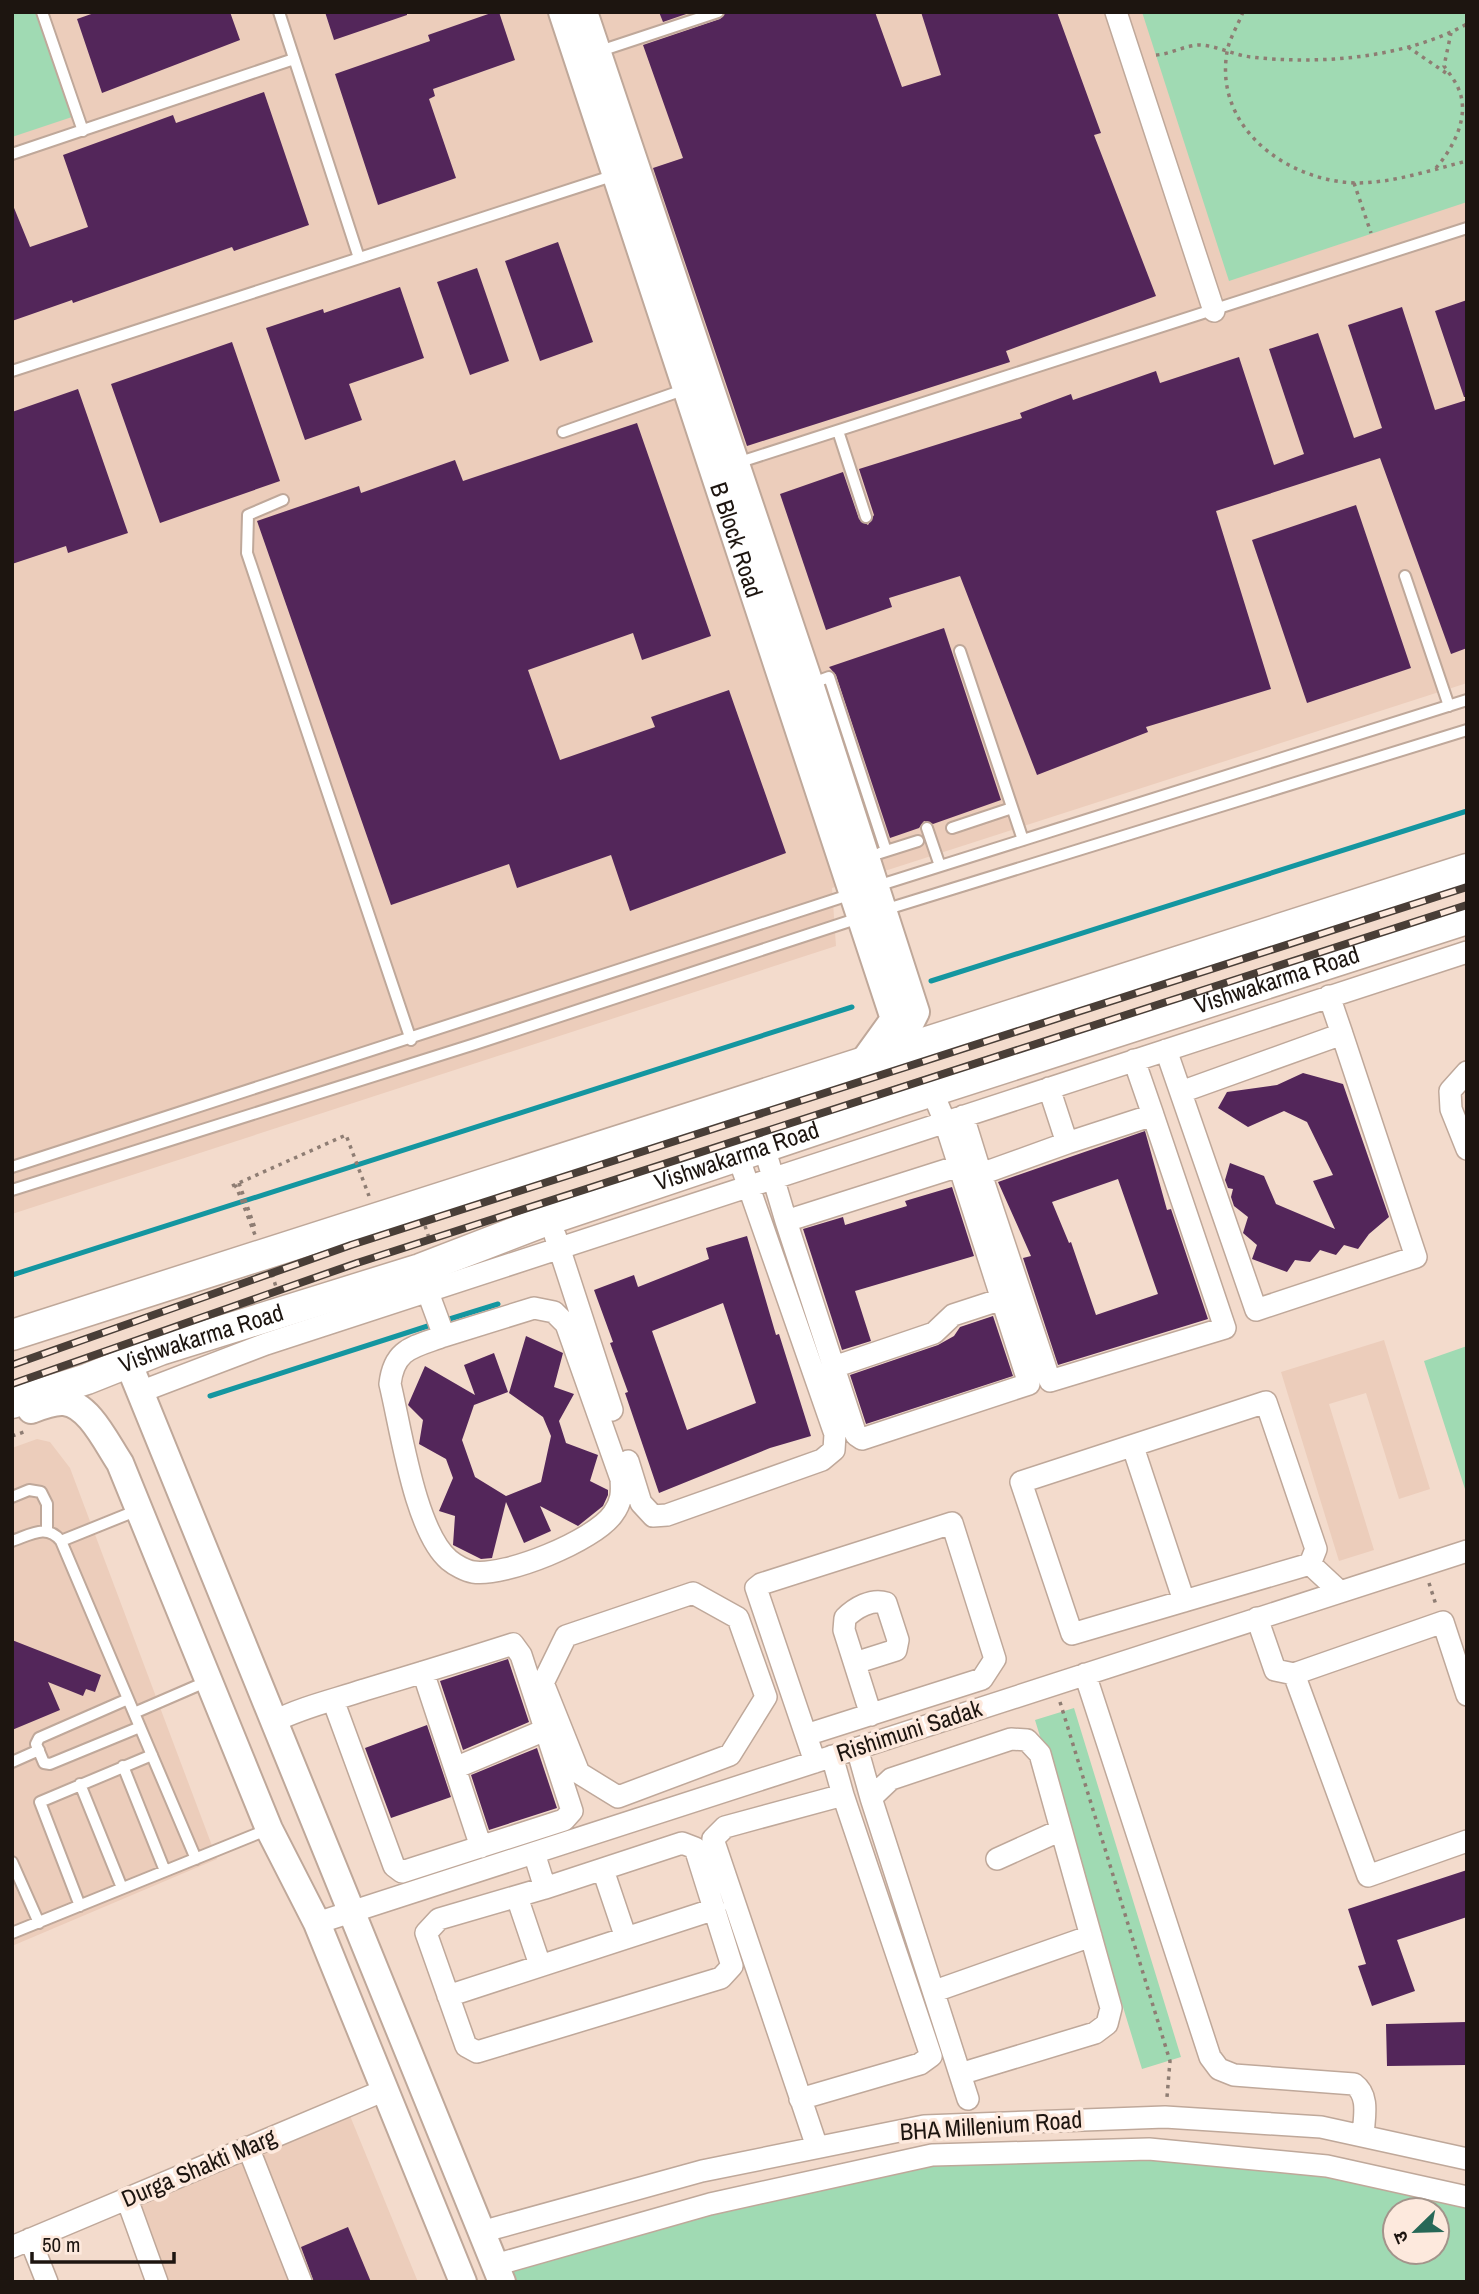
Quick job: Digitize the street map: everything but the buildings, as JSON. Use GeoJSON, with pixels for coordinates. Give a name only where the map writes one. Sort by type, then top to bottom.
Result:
{"type":"FeatureCollection","features":[{"type":"Feature","properties":{"kind":"main road","name":"Vishwakarma Road"},"geometry":{"type":"LineString","coordinates":[[12,1335],[1467,870]]}},
{"type":"Feature","properties":{"kind":"main road","name":"Vishwakarma Road"},"geometry":{"type":"LineString","coordinates":[[12,1403],[128,1362],[426,1268],[550,1219],[751,1151],[1467,919]]}},
{"type":"Feature","properties":{"kind":"street","name":"B Block Road"},"geometry":{"type":"LineString","coordinates":[[562,12],[734,464],[810,684],[875,854],[867,902]]}},
{"type":"Feature","properties":{"kind":"street","name":"B Block Road"},"geometry":{"type":"LineString","coordinates":[[584,12],[597,52],[625,172],[686,389],[867,902],[894,1019],[863,1062]]}},
{"type":"Feature","properties":{"kind":"street"},"geometry":{"type":"LineString","coordinates":[[1116,12],[1214,311]]}},
{"type":"Feature","properties":{"kind":"street"},"geometry":{"type":"LineString","coordinates":[[867,902],[916,1012],[896,1052]]}},
{"type":"Feature","properties":{"kind":"street"},"geometry":{"type":"LineString","coordinates":[[140,1392],[266,1344],[426,1268],[559,1248],[1467,952]]}},
{"type":"Feature","properties":{"kind":"street"},"geometry":{"type":"LineString","coordinates":[[1166,1050],[1256,1310],[1416,1257],[1329,996]]}},
{"type":"Feature","properties":{"kind":"street"},"geometry":{"type":"LineString","coordinates":[[1181,1092],[1342,1034]]}},
{"type":"Feature","properties":{"kind":"street"},"geometry":{"type":"LineString","coordinates":[[932,1091],[954,1119],[981,1174],[1051,1381],[1225,1328],[1134,1060]]}},
{"type":"Feature","properties":{"kind":"street"},"geometry":{"type":"LineString","coordinates":[[1467,1072],[1450,1091],[1451,1109],[1467,1149]]}},
{"type":"Feature","properties":{"kind":"street"},"geometry":{"type":"LineString","coordinates":[[1049,1088],[1067,1143]]}},
{"type":"Feature","properties":{"kind":"street"},"geometry":{"type":"LineString","coordinates":[[981,1174],[1153,1115]]}},
{"type":"Feature","properties":{"kind":"street"},"geometry":{"type":"LineString","coordinates":[[751,1151],[773,1178],[856,1435],[862,1439],[1029,1384],[959,1166],[954,1119]]}},
{"type":"Feature","properties":{"kind":"street"},"geometry":{"type":"LineString","coordinates":[[550,1219],[642,1503],[653,1516],[667,1515],[822,1460],[834,1450],[835,1434],[748,1186],[751,1151]]}},
{"type":"Feature","properties":{"kind":"street"},"geometry":{"type":"LineString","coordinates":[[786,1221],[959,1166]]}},
{"type":"Feature","properties":{"kind":"street"},"geometry":{"type":"LineString","coordinates":[[426,1268],[444,1335]]}},
{"type":"Feature","properties":{"kind":"street"},"geometry":{"type":"LineString","coordinates":[[834,1367],[934,1333],[953,1315],[1002,1299]]}},
{"type":"Feature","properties":{"kind":"street"},"geometry":{"type":"LineString","coordinates":[[534,1308],[554,1312],[566,1324],[621,1479],[622,1499],[613,1515],[593,1533],[568,1548],[491,1572],[471,1572],[450,1561],[435,1544],[423,1521],[390,1384],[392,1365],[406,1350],[444,1335],[534,1308]]}},
{"type":"Feature","properties":{"kind":"street"},"geometry":{"type":"LineString","coordinates":[[128,1362],[499,2274]]}},
{"type":"Feature","properties":{"kind":"street"},"geometry":{"type":"LineString","coordinates":[[12,1416],[62,1401],[74,1404],[89,1418],[120,1463],[269,1829],[317,1923],[463,2282]]}},
{"type":"Feature","properties":{"kind":"street"},"geometry":{"type":"LineString","coordinates":[[1266,1402],[1316,1549],[1310,1564],[1072,1634],[1021,1482],[1266,1402]]}},
{"type":"Feature","properties":{"kind":"street"},"geometry":{"type":"LineString","coordinates":[[1133,1447],[1184,1601]]}},
{"type":"Feature","properties":{"kind":"street"},"geometry":{"type":"LineString","coordinates":[[800,2099],[920,2064],[931,2056],[843,1795],[806,1735],[755,1588],[834,1559],[952,1523],[995,1659],[982,1679],[806,1735]]}},
{"type":"Feature","properties":{"kind":"street","name":"Rishimuni Sadak"},"geometry":{"type":"LineString","coordinates":[[317,1923],[1467,1551]]}},
{"type":"Feature","properties":{"kind":"street"},"geometry":{"type":"LineString","coordinates":[[1310,1564],[1339,1591]]}},
{"type":"Feature","properties":{"kind":"street"},"geometry":{"type":"LineString","coordinates":[[693,1593],[738,1618],[766,1697],[730,1755],[656,1783],[618,1797],[579,1773],[543,1683],[566,1636],[693,1593]]}},
{"type":"Feature","properties":{"kind":"street"},"geometry":{"type":"LineString","coordinates":[[1257,1618],[1275,1671],[1294,1674],[1443,1622],[1467,1695]]}},
{"type":"Feature","properties":{"kind":"street"},"geometry":{"type":"LineString","coordinates":[[274,1722],[333,1700],[513,1644],[521,1655],[572,1811],[564,1821],[402,1872],[394,1866],[333,1700]]}},
{"type":"Feature","properties":{"kind":"street"},"geometry":{"type":"LineString","coordinates":[[855,1662],[871,1714]]}},
{"type":"Feature","properties":{"kind":"street"},"geometry":{"type":"LineString","coordinates":[[423,1672],[481,1847]]}},
{"type":"Feature","properties":{"kind":"street"},"geometry":{"type":"LineString","coordinates":[[1085,1674],[1210,2057],[1219,2068],[1234,2075],[1354,2084],[1362,2090],[1365,2101],[1363,2136]]}},
{"type":"Feature","properties":{"kind":"street"},"geometry":{"type":"LineString","coordinates":[[1294,1674],[1368,1876],[1467,1841]]}},
{"type":"Feature","properties":{"kind":"street"},"geometry":{"type":"LineString","coordinates":[[454,1768],[545,1730]]}},
{"type":"Feature","properties":{"kind":"street"},"geometry":{"type":"LineString","coordinates":[[871,1798],[891,1779],[1012,1739],[1027,1740],[1040,1754],[1111,2008],[1107,2024],[1095,2033],[960,2074]]}},
{"type":"Feature","properties":{"kind":"street"},"geometry":{"type":"LineString","coordinates":[[858,1748],[871,1798],[968,2099]]}},
{"type":"Feature","properties":{"kind":"street"},"geometry":{"type":"LineString","coordinates":[[685,1772],[695,1800]]}},
{"type":"Feature","properties":{"kind":"street"},"geometry":{"type":"LineString","coordinates":[[656,1783],[666,1810]]}},
{"type":"Feature","properties":{"kind":"street"},"geometry":{"type":"LineString","coordinates":[[817,2147],[712,1839],[725,1827],[843,1795]]}},
{"type":"Feature","properties":{"kind":"street"},"geometry":{"type":"LineString","coordinates":[[997,1859],[1061,1830]]}},
{"type":"Feature","properties":{"kind":"street"},"geometry":{"type":"LineString","coordinates":[[682,1843],[695,1848],[732,1966],[721,1978],[477,2052],[466,2046],[426,1933],[439,1919],[603,1870],[682,1843]]}},
{"type":"Feature","properties":{"kind":"street"},"geometry":{"type":"LineString","coordinates":[[534,1853],[545,1888]]}},
{"type":"Feature","properties":{"kind":"street"},"geometry":{"type":"LineString","coordinates":[[603,1870],[626,1938]]}},
{"type":"Feature","properties":{"kind":"street"},"geometry":{"type":"LineString","coordinates":[[517,1897],[540,1965]]}},
{"type":"Feature","properties":{"kind":"street"},"geometry":{"type":"LineString","coordinates":[[448,1996],[715,1909]]}},
{"type":"Feature","properties":{"kind":"street"},"geometry":{"type":"LineString","coordinates":[[935,1991],[1091,1936]]}},
{"type":"Feature","properties":{"kind":"street","name":"Durga Shakti Marg"},"geometry":{"type":"LineString","coordinates":[[21,2243],[385,2090]]}},
{"type":"Feature","properties":{"kind":"street","name":"BHA Millenium Road"},"geometry":{"type":"LineString","coordinates":[[481,2232],[702,2171],[924,2126],[1165,2117],[1321,2127],[1467,2159]]}},
{"type":"Feature","properties":{"kind":"street"},"geometry":{"type":"LineString","coordinates":[[248,2147],[301,2282]]}},
{"type":"Feature","properties":{"kind":"street","name":"BHA Millenium Road"},"geometry":{"type":"LineString","coordinates":[[499,2274],[710,2204],[932,2155],[1149,2149],[1327,2166],[1467,2197]]}},
{"type":"Feature","properties":{"kind":"street"},"geometry":{"type":"LineString","coordinates":[[127,2199],[157,2282]]}},
{"type":"Feature","properties":{"kind":"street"},"geometry":{"type":"LineString","coordinates":[[21,2243],[47,2282]]}},
{"type":"Feature","properties":{"kind":"lane"},"geometry":{"type":"LineString","coordinates":[[42,12],[83,131]]}},
{"type":"Feature","properties":{"kind":"lane"},"geometry":{"type":"LineString","coordinates":[[279,12],[359,258]]}},
{"type":"Feature","properties":{"kind":"lane"},"geometry":{"type":"LineString","coordinates":[[597,52],[718,12]]}},
{"type":"Feature","properties":{"kind":"lane"},"geometry":{"type":"LineString","coordinates":[[12,154],[294,59]]}},
{"type":"Feature","properties":{"kind":"lane"},"geometry":{"type":"LineString","coordinates":[[12,371],[625,172]]}},
{"type":"Feature","properties":{"kind":"lane"},"geometry":{"type":"LineString","coordinates":[[734,464],[1467,228]]}},
{"type":"Feature","properties":{"kind":"lane"},"geometry":{"type":"LineString","coordinates":[[563,432],[686,389]]}},
{"type":"Feature","properties":{"kind":"lane"},"geometry":{"type":"LineString","coordinates":[[838,431],[866,517]]}},
{"type":"Feature","properties":{"kind":"lane"},"geometry":{"type":"LineString","coordinates":[[283,500],[248,515],[247,554],[411,1040]]}},
{"type":"Feature","properties":{"kind":"lane"},"geometry":{"type":"LineString","coordinates":[[1405,576],[1449,706]]}},
{"type":"Feature","properties":{"kind":"lane"},"geometry":{"type":"LineString","coordinates":[[960,651],[1023,840]]}},
{"type":"Feature","properties":{"kind":"lane"},"geometry":{"type":"LineString","coordinates":[[12,1191],[475,1044],[867,902],[940,866],[1467,700]]}},
{"type":"Feature","properties":{"kind":"lane"},"geometry":{"type":"LineString","coordinates":[[12,1167],[411,1040],[867,902],[1467,730]]}},
{"type":"Feature","properties":{"kind":"lane"},"geometry":{"type":"LineString","coordinates":[[952,828],[1012,808]]}},
{"type":"Feature","properties":{"kind":"lane"},"geometry":{"type":"LineString","coordinates":[[927,828],[940,866]]}},
{"type":"Feature","properties":{"kind":"lane"},"geometry":{"type":"LineString","coordinates":[[875,854],[918,841]]}},
{"type":"Feature","properties":{"kind":"lane"},"geometry":{"type":"LineString","coordinates":[[12,1497],[29,1490],[41,1492],[47,1504],[47,1531]]}},
{"type":"Feature","properties":{"kind":"lane"},"geometry":{"type":"LineString","coordinates":[[61,1541],[138,1510]]}},
{"type":"Feature","properties":{"kind":"lane"},"geometry":{"type":"LineString","coordinates":[[12,1541],[47,1531]]}},
{"type":"Feature","properties":{"kind":"lane"},"geometry":{"type":"LineString","coordinates":[[47,1531],[61,1541],[196,1859]]}},
{"type":"Feature","properties":{"kind":"lane"},"geometry":{"type":"LineString","coordinates":[[134,1713],[208,1681]]}},
{"type":"Feature","properties":{"kind":"lane"},"geometry":{"type":"LineString","coordinates":[[128,1699],[38,1738],[44,1763],[50,1764],[140,1727]]}},
{"type":"Feature","properties":{"kind":"lane"},"geometry":{"type":"LineString","coordinates":[[12,1762],[39,1750]]}},
{"type":"Feature","properties":{"kind":"lane"},"geometry":{"type":"LineString","coordinates":[[80,1906],[39,1807],[43,1799],[152,1755]]}},
{"type":"Feature","properties":{"kind":"lane"},"geometry":{"type":"LineString","coordinates":[[123,1766],[165,1871]]}},
{"type":"Feature","properties":{"kind":"lane"},"geometry":{"type":"LineString","coordinates":[[80,1784],[122,1888]]}},
{"type":"Feature","properties":{"kind":"lane"},"geometry":{"type":"LineString","coordinates":[[12,1933],[269,1829]]}},
{"type":"Feature","properties":{"kind":"lane"},"geometry":{"type":"LineString","coordinates":[[12,1862],[39,1923]]}},
{"type":"Feature","properties":{"kind":"lane"},"geometry":{"type":"LineString","coordinates":[[968,2099],[976,2123]]}},
{"type":"Feature","properties":{"kind":"path"},"geometry":{"type":"LineString","coordinates":[[1243,12],[1227,51],[1226,86],[1241,127],[1273,156],[1308,174],[1354,183],[1385,181],[1467,161]]}},
{"type":"Feature","properties":{"kind":"path"},"geometry":{"type":"LineString","coordinates":[[1156,55],[1198,45],[1270,59],[1337,58],[1408,47],[1451,33],[1467,24]]}},
{"type":"Feature","properties":{"kind":"path"},"geometry":{"type":"LineString","coordinates":[[1436,168],[1454,142],[1463,110],[1459,90],[1444,66],[1451,33]]}},
{"type":"Feature","properties":{"kind":"path"},"geometry":{"type":"LineString","coordinates":[[1408,47],[1451,77]]}},
{"type":"Feature","properties":{"kind":"path"},"geometry":{"type":"LineString","coordinates":[[1354,183],[1371,233]]}},
{"type":"Feature","properties":{"kind":"path"},"geometry":{"type":"LineString","coordinates":[[262,1255],[236,1186],[232,1186],[346,1135],[377,1218]]}},
{"type":"Feature","properties":{"kind":"path"},"geometry":{"type":"LineString","coordinates":[[423,1221],[426,1268]]}},
{"type":"Feature","properties":{"kind":"path"},"geometry":{"type":"LineString","coordinates":[[1055,1683],[1170,2061],[1165,2117]]}},
{"type":"Feature","properties":{"kind":"shaded area"},"geometry":{"type":"Polygon","coordinates":[[[12,12],[1467,12],[1467,683],[832,888],[836,946],[12,1214],[12,12]]]}},
{"type":"Feature","properties":{"kind":"shaded area"},"geometry":{"type":"Polygon","coordinates":[[[1384,1340],[1430,1489],[1399,1499],[1366,1393],[1329,1404],[1374,1550],[1339,1561],[1281,1372],[1384,1340]]]}},
{"type":"Feature","properties":{"kind":"shaded area"},"geometry":{"type":"Polygon","coordinates":[[[37,1439],[50,1442],[70,1468],[217,1859],[12,1946],[12,1448],[37,1439]]]}},
{"type":"Feature","properties":{"kind":"shaded area"},"geometry":{"type":"Polygon","coordinates":[[[346,2106],[418,2282],[157,2282],[127,2199],[346,2106]]]}},
{"type":"Feature","properties":{"kind":"green space"},"geometry":{"type":"Polygon","coordinates":[[[12,12],[42,12],[78,115],[12,137],[12,12]]]}},
{"type":"Feature","properties":{"kind":"green space"},"geometry":{"type":"Polygon","coordinates":[[[1142,12],[1467,12],[1467,202],[1229,281],[1142,12]]]}},
{"type":"Feature","properties":{"kind":"green space"},"geometry":{"type":"Polygon","coordinates":[[[1467,1346],[1467,1488],[1465,1489],[1424,1361],[1467,1346]]]}},
{"type":"Feature","properties":{"kind":"green space"},"geometry":{"type":"Polygon","coordinates":[[[1074,1708],[1181,2057],[1142,2069],[1035,1720],[1074,1708]]]}},
{"type":"Feature","properties":{"kind":"green space"},"geometry":{"type":"Polygon","coordinates":[[[957,2154],[1296,2163],[1467,2197],[1467,2282],[503,2282],[495,2265],[957,2154]]]}},
{"type":"Feature","properties":{"kind":"waterway"},"geometry":{"type":"LineString","coordinates":[[931,981],[1467,811]]}},
{"type":"Feature","properties":{"kind":"waterway"},"geometry":{"type":"LineString","coordinates":[[12,1275],[852,1007]]}},
{"type":"Feature","properties":{"kind":"waterway"},"geometry":{"type":"LineString","coordinates":[[443,1321],[498,1304]]}},
{"type":"Feature","properties":{"kind":"waterway"},"geometry":{"type":"LineString","coordinates":[[210,1396],[434,1324]]}},
{"type":"Feature","properties":{"kind":"railway"},"geometry":{"type":"LineString","coordinates":[[12,1365],[351,1245],[1467,887]]}},
{"type":"Feature","properties":{"kind":"railway"},"geometry":{"type":"LineString","coordinates":[[12,1384],[357,1263],[1467,905]]}}]}
